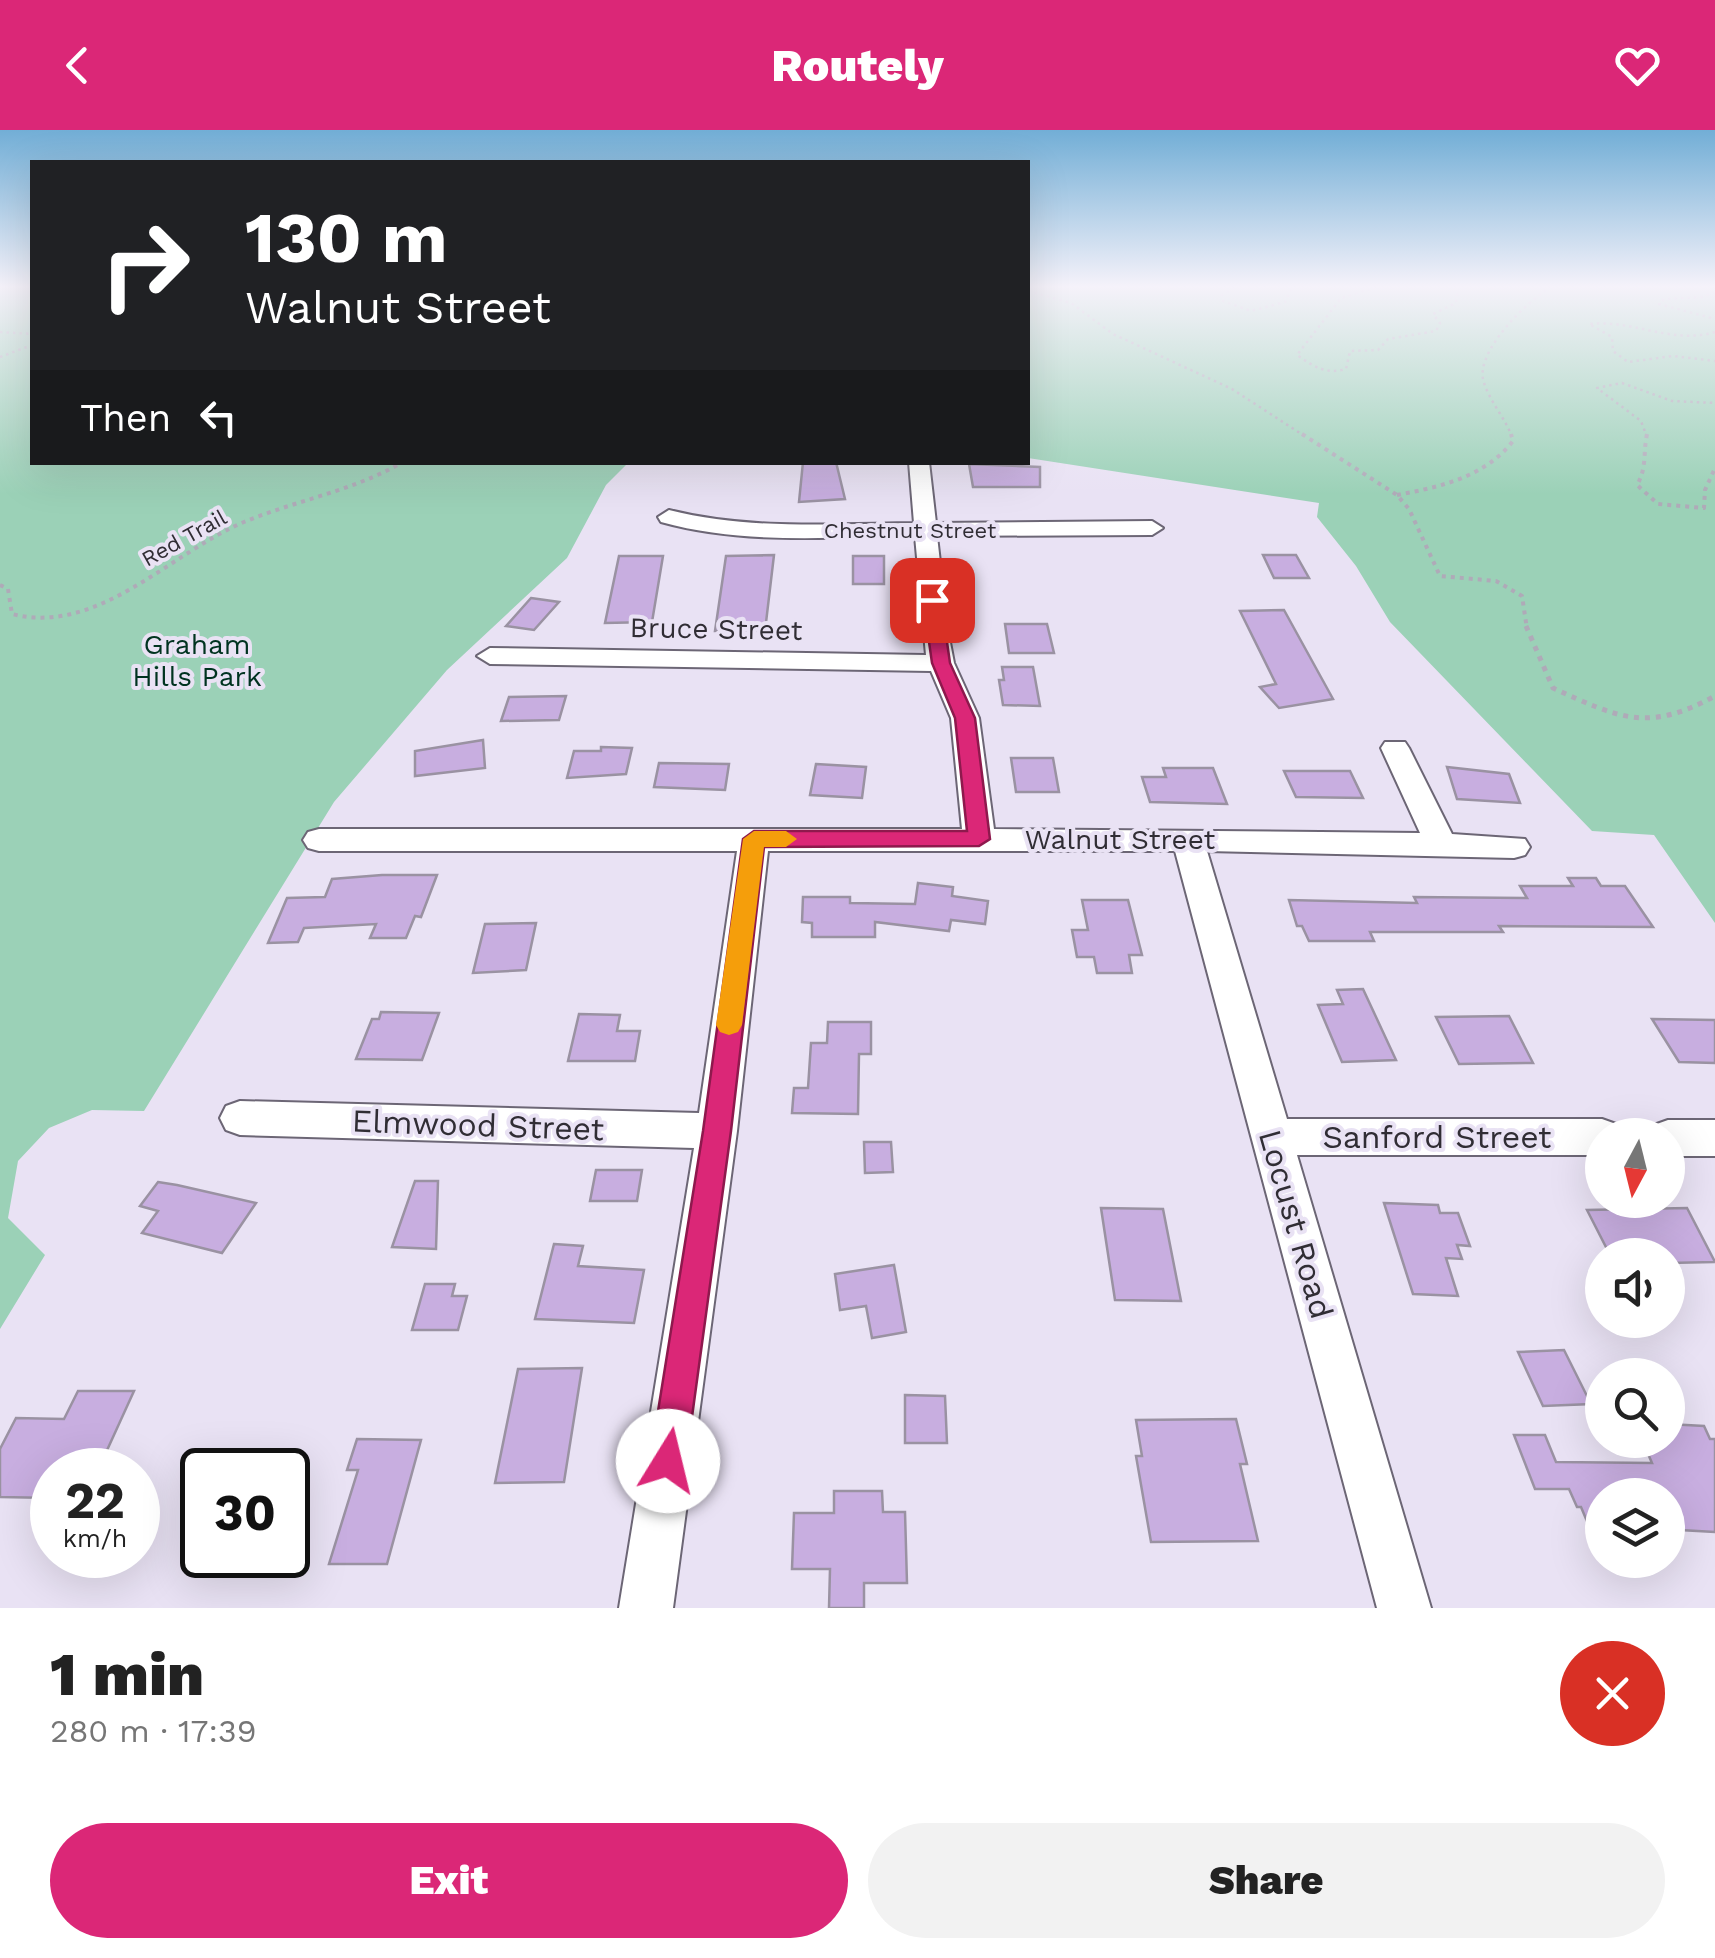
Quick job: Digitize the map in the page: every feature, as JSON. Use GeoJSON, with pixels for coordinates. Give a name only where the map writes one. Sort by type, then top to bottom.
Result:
{"type":"FeatureCollection","features":[{"type":"Feature","properties":{"kind":"street"},"geometry":{"type":"LineString","coordinates":[[920,465],[941,663],[965,718],[979,839]]}},
{"type":"Feature","properties":{"kind":"street","name":"Chestnut Street"},"geometry":{"type":"LineString","coordinates":[[669,518],[734,531],[1152,528]]}},
{"type":"Feature","properties":{"kind":"street","name":"Bruce Street"},"geometry":{"type":"LineString","coordinates":[[490,656],[941,663]]}},
{"type":"Feature","properties":{"kind":"street"},"geometry":{"type":"LineString","coordinates":[[1395,748],[1442,844]]}},
{"type":"Feature","properties":{"kind":"street"},"geometry":{"type":"LineString","coordinates":[[646,1608],[717,1131],[754,839]]}},
{"type":"Feature","properties":{"kind":"street","name":"Walnut Street"},"geometry":{"type":"LineString","coordinates":[[319,840],[1188,840],[1514,847]]}},
{"type":"Feature","properties":{"kind":"street","name":"Locust Road"},"geometry":{"type":"LineString","coordinates":[[1188,840],[1404,1608]]}},
{"type":"Feature","properties":{"kind":"street","name":"Elmwood Street"},"geometry":{"type":"LineString","coordinates":[[240,1118],[717,1131]]}},
{"type":"Feature","properties":{"kind":"street","name":"Sanford Street"},"geometry":{"type":"LineString","coordinates":[[1271,1136],[1585,1137]]}},
{"type":"Feature","properties":{"kind":"street"},"geometry":{"type":"LineString","coordinates":[[1685,1138],[1715,1138]]}},
{"type":"Feature","properties":{"kind":"path"},"geometry":{"type":"LineString","coordinates":[[1161,356],[1232,389],[1397,495],[1409,509],[1440,576],[1496,580],[1522,596],[1522,612],[1553,688],[1647,724],[1679,717],[1715,696]]}},
{"type":"Feature","properties":{"kind":"path"},"geometry":{"type":"LineString","coordinates":[[1298,356],[1317,368],[1336,372],[1346,369],[1349,356]]}},
{"type":"Feature","properties":{"kind":"path"},"geometry":{"type":"LineString","coordinates":[[1397,495],[1458,478],[1508,449],[1513,441],[1510,428],[1482,381],[1482,364],[1488,356]]}},
{"type":"Feature","properties":{"kind":"path"},"geometry":{"type":"LineString","coordinates":[[1620,356],[1628,362],[1673,356],[1715,361]]}},
{"type":"Feature","properties":{"kind":"path"},"geometry":{"type":"LineString","coordinates":[[1715,402],[1667,400],[1635,386],[1610,383],[1597,388],[1641,421],[1648,432],[1643,452],[1645,470],[1637,486],[1658,504],[1704,508],[1705,490],[1715,468]]}},
{"type":"Feature","properties":{"kind":"path","name":"Red Trail"},"geometry":{"type":"LineString","coordinates":[[0,584],[8,589],[12,614],[31,620],[56,619],[118,594],[240,523],[359,486],[398,465]]}},
{"type":"Feature","properties":{"kind":"green space","name":"Graham Hills Park"},"geometry":{"type":"Polygon","coordinates":[[[0,356],[30,356],[30,465],[626,465],[606,485],[567,558],[447,670],[334,802],[144,1111],[92,1110],[49,1128],[18,1161],[8,1218],[45,1255],[0,1329],[0,356]]]}},
{"type":"Feature","properties":{"kind":"green space"},"geometry":{"type":"Polygon","coordinates":[[[1030,356],[1715,356],[1715,923],[1654,835],[1592,831],[1390,622],[1356,566],[1317,517],[1319,503],[1030,458],[1030,356]]]}},
{"type":"Feature","properties":{"kind":"building"},"geometry":{"type":"Polygon","coordinates":[[[803,465],[837,465],[845,499],[799,502],[803,465]]]}},
{"type":"Feature","properties":{"kind":"building"},"geometry":{"type":"Polygon","coordinates":[[[969,465],[1040,467],[1040,487],[973,487],[969,465]]]}},
{"type":"Feature","properties":{"kind":"building"},"geometry":{"type":"Polygon","coordinates":[[[774,555],[765,631],[715,631],[726,556],[774,555]]]}},
{"type":"Feature","properties":{"kind":"building"},"geometry":{"type":"Polygon","coordinates":[[[1263,555],[1296,555],[1309,578],[1274,578],[1263,555]]]}},
{"type":"Feature","properties":{"kind":"building"},"geometry":{"type":"Polygon","coordinates":[[[619,556],[663,556],[652,622],[605,623],[619,556]]]}},
{"type":"Feature","properties":{"kind":"building"},"geometry":{"type":"Polygon","coordinates":[[[853,556],[884,556],[884,584],[853,584],[853,556]]]}},
{"type":"Feature","properties":{"kind":"building"},"geometry":{"type":"Polygon","coordinates":[[[531,598],[559,602],[534,630],[506,626],[531,598]]]}},
{"type":"Feature","properties":{"kind":"building"},"geometry":{"type":"Polygon","coordinates":[[[1284,610],[1333,699],[1279,708],[1260,687],[1276,684],[1240,611],[1284,610]]]}},
{"type":"Feature","properties":{"kind":"building"},"geometry":{"type":"Polygon","coordinates":[[[1005,624],[1047,624],[1054,653],[1009,653],[1005,624]]]}},
{"type":"Feature","properties":{"kind":"building"},"geometry":{"type":"Polygon","coordinates":[[[1002,667],[1033,667],[1040,706],[1003,705],[999,680],[1004,680],[1002,667]]]}},
{"type":"Feature","properties":{"kind":"building"},"geometry":{"type":"Polygon","coordinates":[[[566,696],[559,720],[501,721],[509,697],[566,696]]]}},
{"type":"Feature","properties":{"kind":"building"},"geometry":{"type":"Polygon","coordinates":[[[483,740],[485,768],[415,776],[415,751],[483,740]]]}},
{"type":"Feature","properties":{"kind":"building"},"geometry":{"type":"Polygon","coordinates":[[[601,747],[632,748],[626,774],[567,778],[574,751],[601,751],[601,747]]]}},
{"type":"Feature","properties":{"kind":"building"},"geometry":{"type":"Polygon","coordinates":[[[1011,758],[1053,758],[1059,792],[1016,792],[1011,758]]]}},
{"type":"Feature","properties":{"kind":"building"},"geometry":{"type":"Polygon","coordinates":[[[659,763],[729,764],[725,790],[654,787],[659,763]]]}},
{"type":"Feature","properties":{"kind":"building"},"geometry":{"type":"Polygon","coordinates":[[[816,764],[866,767],[862,798],[810,795],[816,764]]]}},
{"type":"Feature","properties":{"kind":"building"},"geometry":{"type":"Polygon","coordinates":[[[1447,767],[1509,774],[1520,803],[1457,799],[1447,767]]]}},
{"type":"Feature","properties":{"kind":"building"},"geometry":{"type":"Polygon","coordinates":[[[1163,768],[1213,768],[1227,804],[1150,802],[1142,777],[1166,777],[1163,768]]]}},
{"type":"Feature","properties":{"kind":"building"},"geometry":{"type":"Polygon","coordinates":[[[1284,771],[1350,771],[1363,798],[1296,797],[1284,771]]]}},
{"type":"Feature","properties":{"kind":"building"},"geometry":{"type":"Polygon","coordinates":[[[437,875],[421,917],[415,916],[406,938],[370,938],[376,924],[304,928],[298,942],[268,943],[287,898],[325,897],[332,879],[437,875]]]}},
{"type":"Feature","properties":{"kind":"building"},"geometry":{"type":"Polygon","coordinates":[[[1568,878],[1596,878],[1601,886],[1625,886],[1653,927],[1499,926],[1503,932],[1370,932],[1374,941],[1309,941],[1302,926],[1297,926],[1289,900],[1417,903],[1414,897],[1527,898],[1520,886],[1573,886],[1568,878]]]}},
{"type":"Feature","properties":{"kind":"building"},"geometry":{"type":"Polygon","coordinates":[[[918,883],[953,887],[952,896],[988,901],[985,924],[951,920],[949,931],[875,922],[875,937],[812,937],[812,923],[802,922],[803,897],[850,897],[850,903],[915,904],[918,883]]]}},
{"type":"Feature","properties":{"kind":"building"},"geometry":{"type":"Polygon","coordinates":[[[1082,900],[1128,900],[1142,955],[1129,955],[1132,973],[1097,973],[1094,957],[1077,957],[1072,930],[1088,930],[1082,900]]]}},
{"type":"Feature","properties":{"kind":"building"},"geometry":{"type":"Polygon","coordinates":[[[536,923],[526,970],[473,973],[485,924],[536,923]]]}},
{"type":"Feature","properties":{"kind":"building"},"geometry":{"type":"Polygon","coordinates":[[[1363,989],[1396,1060],[1342,1062],[1318,1005],[1343,1004],[1337,990],[1363,989]]]}},
{"type":"Feature","properties":{"kind":"building"},"geometry":{"type":"Polygon","coordinates":[[[381,1012],[439,1013],[422,1060],[356,1059],[372,1019],[379,1019],[381,1012]]]}},
{"type":"Feature","properties":{"kind":"building"},"geometry":{"type":"Polygon","coordinates":[[[579,1014],[620,1015],[617,1031],[640,1031],[635,1061],[568,1061],[579,1014]]]}},
{"type":"Feature","properties":{"kind":"building"},"geometry":{"type":"Polygon","coordinates":[[[1509,1016],[1533,1063],[1459,1064],[1436,1017],[1509,1016]]]}},
{"type":"Feature","properties":{"kind":"building"},"geometry":{"type":"Polygon","coordinates":[[[1652,1019],[1715,1020],[1715,1063],[1679,1062],[1652,1019]]]}},
{"type":"Feature","properties":{"kind":"building"},"geometry":{"type":"Polygon","coordinates":[[[828,1022],[871,1022],[871,1054],[859,1054],[858,1114],[792,1113],[794,1088],[808,1088],[811,1043],[827,1043],[828,1022]]]}},
{"type":"Feature","properties":{"kind":"building"},"geometry":{"type":"Polygon","coordinates":[[[864,1142],[891,1142],[893,1172],[865,1173],[864,1142]]]}},
{"type":"Feature","properties":{"kind":"building"},"geometry":{"type":"Polygon","coordinates":[[[596,1170],[642,1170],[637,1201],[590,1201],[596,1170]]]}},
{"type":"Feature","properties":{"kind":"building"},"geometry":{"type":"Polygon","coordinates":[[[415,1181],[438,1181],[436,1249],[392,1247],[415,1181]]]}},
{"type":"Feature","properties":{"kind":"building"},"geometry":{"type":"Polygon","coordinates":[[[158,1182],[256,1203],[222,1253],[142,1233],[158,1211],[140,1206],[158,1182]]]}},
{"type":"Feature","properties":{"kind":"building"},"geometry":{"type":"Polygon","coordinates":[[[1384,1203],[1438,1205],[1440,1213],[1458,1213],[1470,1246],[1457,1245],[1462,1259],[1446,1258],[1458,1296],[1413,1294],[1384,1203]]]}},
{"type":"Feature","properties":{"kind":"building"},"geometry":{"type":"Polygon","coordinates":[[[1101,1208],[1163,1209],[1181,1301],[1115,1300],[1101,1208]]]}},
{"type":"Feature","properties":{"kind":"building"},"geometry":{"type":"Polygon","coordinates":[[[1685,1208],[1715,1262],[1685,1263],[1685,1238],[1601,1238],[1591,1218],[1685,1218],[1685,1208]]]}},
{"type":"Feature","properties":{"kind":"building"},"geometry":{"type":"Polygon","coordinates":[[[554,1244],[583,1246],[578,1266],[644,1270],[634,1323],[535,1319],[554,1244]]]}},
{"type":"Feature","properties":{"kind":"building"},"geometry":{"type":"Polygon","coordinates":[[[894,1265],[906,1332],[872,1338],[866,1306],[840,1310],[835,1274],[894,1265]]]}},
{"type":"Feature","properties":{"kind":"building"},"geometry":{"type":"Polygon","coordinates":[[[425,1284],[455,1284],[452,1296],[467,1296],[458,1330],[412,1330],[425,1284]]]}},
{"type":"Feature","properties":{"kind":"building"},"geometry":{"type":"Polygon","coordinates":[[[1564,1350],[1585,1392],[1585,1404],[1543,1406],[1518,1352],[1564,1350]]]}},
{"type":"Feature","properties":{"kind":"building"},"geometry":{"type":"Polygon","coordinates":[[[582,1368],[564,1482],[495,1483],[518,1369],[582,1368]]]}},
{"type":"Feature","properties":{"kind":"building"},"geometry":{"type":"Polygon","coordinates":[[[78,1391],[134,1391],[108,1448],[30,1448],[30,1498],[0,1497],[0,1449],[16,1418],[64,1419],[78,1391]]]}},
{"type":"Feature","properties":{"kind":"building"},"geometry":{"type":"Polygon","coordinates":[[[905,1395],[945,1396],[947,1443],[905,1443],[905,1395]]]}},
{"type":"Feature","properties":{"kind":"building"},"geometry":{"type":"Polygon","coordinates":[[[1236,1419],[1247,1464],[1240,1464],[1258,1541],[1151,1542],[1136,1456],[1142,1456],[1136,1420],[1236,1419]]]}},
{"type":"Feature","properties":{"kind":"building"},"geometry":{"type":"Polygon","coordinates":[[[1685,1425],[1704,1426],[1710,1439],[1715,1439],[1715,1532],[1685,1530],[1685,1478],[1585,1478],[1585,1517],[1569,1489],[1535,1489],[1514,1435],[1545,1435],[1556,1462],[1652,1463],[1650,1458],[1685,1458],[1685,1425]]]}},
{"type":"Feature","properties":{"kind":"building"},"geometry":{"type":"Polygon","coordinates":[[[357,1439],[421,1440],[387,1564],[329,1564],[358,1470],[347,1470],[357,1439]]]}},
{"type":"Feature","properties":{"kind":"building"},"geometry":{"type":"Polygon","coordinates":[[[834,1491],[882,1491],[883,1512],[905,1512],[907,1583],[864,1583],[864,1608],[829,1608],[830,1569],[792,1569],[794,1513],[834,1513],[834,1491]]]}},
{"type":"Feature","properties":{"kind":"slow traffic"},"geometry":{"type":"LineString","coordinates":[[729,1025],[754,839],[786,839]]}},
{"type":"Feature","properties":{"kind":"route"},"geometry":{"type":"LineString","coordinates":[[668,1461],[717,1131],[742,906],[754,839],[979,839],[965,718],[941,663],[932,600]]}}]}
